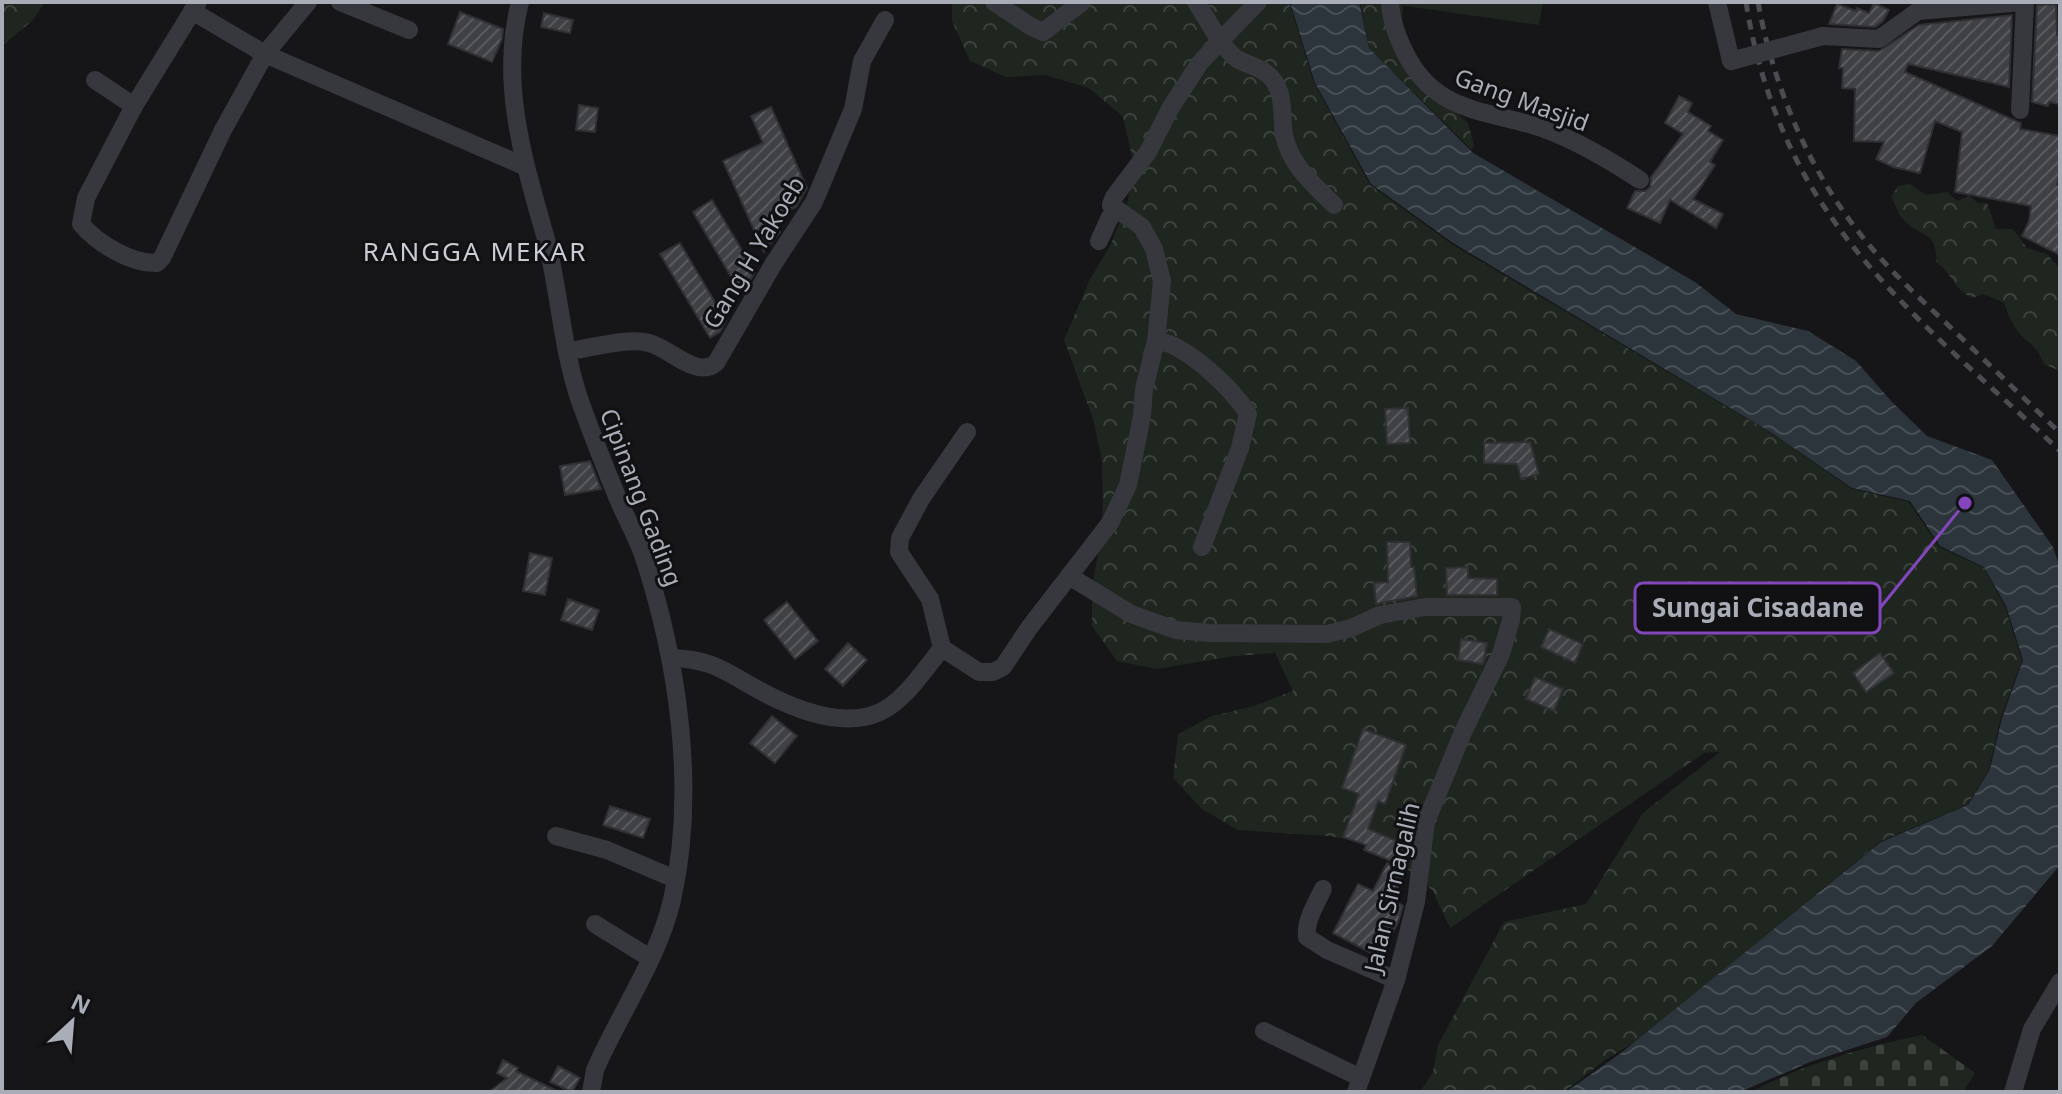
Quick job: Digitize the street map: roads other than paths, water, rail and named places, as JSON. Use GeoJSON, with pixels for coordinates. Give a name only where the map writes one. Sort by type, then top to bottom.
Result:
{"type":"FeatureCollection","features":[{"type":"Feature","properties":{"kind":"street"},"geometry":{"type":"LineString","coordinates":[[308,2],[265,54],[223,130],[157,263],[136,259],[89,233],[81,224],[86,198],[134,106],[195,6],[265,54],[524,166]]}},
{"type":"Feature","properties":{"kind":"street"},"geometry":{"type":"LineString","coordinates":[[340,2],[409,30]]}},
{"type":"Feature","properties":{"kind":"street","name":"Cipinang Gading"},"geometry":{"type":"LineString","coordinates":[[520,2],[513,55],[513,84],[524,166],[547,242],[580,401],[642,552],[670,658],[680,710],[682,806],[675,879],[664,928],[601,1056],[591,1092]]}},
{"type":"Feature","properties":{"kind":"street"},"geometry":{"type":"LineString","coordinates":[[994,2],[1043,32],[1082,2]]}},
{"type":"Feature","properties":{"kind":"street"},"geometry":{"type":"LineString","coordinates":[[1196,2],[1220,41],[1237,59],[1260,68],[1271,77],[1281,93],[1284,135],[1290,152],[1305,176],[1334,205]]}},
{"type":"Feature","properties":{"kind":"street"},"geometry":{"type":"LineString","coordinates":[[1111,205],[1148,152],[1171,107],[1199,64],[1258,2]]}},
{"type":"Feature","properties":{"kind":"street","name":"Gang Masjid"},"geometry":{"type":"LineString","coordinates":[[1390,2],[1402,47],[1422,81],[1434,92],[1468,109],[1546,129],[1586,147],[1640,180]]}},
{"type":"Feature","properties":{"kind":"street"},"geometry":{"type":"LineString","coordinates":[[1717,2],[1731,61],[1823,36],[1879,39],[1918,11],[2024,2],[2020,110]]}},
{"type":"Feature","properties":{"kind":"street","name":"Gang H Yakoeb"},"geometry":{"type":"LineString","coordinates":[[569,351],[648,342],[675,353],[689,365],[707,369],[716,363],[774,263],[814,202],[853,109],[862,61],[885,20]]}},
{"type":"Feature","properties":{"kind":"street"},"geometry":{"type":"LineString","coordinates":[[95,80],[134,106]]}},
{"type":"Feature","properties":{"kind":"street"},"geometry":{"type":"LineString","coordinates":[[1099,241],[1110,217],[1118,211],[1111,205]]}},
{"type":"Feature","properties":{"kind":"street"},"geometry":{"type":"LineString","coordinates":[[967,432],[921,499],[900,538],[899,552],[930,599],[942,648],[979,672],[993,672],[1003,667],[1110,523],[1128,485],[1142,416],[1144,389],[1156,341],[1162,281],[1154,249],[1142,227],[1111,205]]}},
{"type":"Feature","properties":{"kind":"street"},"geometry":{"type":"LineString","coordinates":[[1156,341],[1168,342],[1186,353],[1227,389],[1248,414],[1240,448],[1202,547]]}},
{"type":"Feature","properties":{"kind":"street","name":"Jalan Sirnagalih"},"geometry":{"type":"LineString","coordinates":[[1069,576],[1131,614],[1176,630],[1210,633],[1327,634],[1351,628],[1380,615],[1425,607],[1512,607],[1501,654],[1426,822],[1416,902],[1396,980],[1359,1085]]}},
{"type":"Feature","properties":{"kind":"street"},"geometry":{"type":"LineString","coordinates":[[670,658],[709,662],[776,699],[806,711],[847,717],[879,713],[912,684],[942,648]]}},
{"type":"Feature","properties":{"kind":"street"},"geometry":{"type":"LineString","coordinates":[[556,836],[607,850],[675,879]]}},
{"type":"Feature","properties":{"kind":"street"},"geometry":{"type":"LineString","coordinates":[[1323,889],[1310,919],[1307,937],[1327,950],[1396,980]]}},
{"type":"Feature","properties":{"kind":"street"},"geometry":{"type":"LineString","coordinates":[[595,924],[650,958]]}},
{"type":"Feature","properties":{"kind":"street"},"geometry":{"type":"LineString","coordinates":[[2013,1092],[2032,1029],[2060,982]]}},
{"type":"Feature","properties":{"kind":"street"},"geometry":{"type":"LineString","coordinates":[[1264,1031],[1359,1085]]}},
{"type":"Feature","properties":{"kind":"water"},"geometry":{"type":"Polygon","coordinates":[[[1290,2],[1359,2],[1369,48],[1473,153],[1695,282],[1736,314],[1808,331],[1856,361],[1927,436],[1992,460],[2053,547],[2060,568],[2060,865],[1992,946],[1916,1003],[1887,1037],[1810,1062],[1740,1092],[1566,1092],[1621,1053],[1881,842],[1968,805],[1990,769],[2002,718],[2023,660],[2006,606],[1984,567],[1940,546],[1910,501],[1852,488],[1772,433],[1453,243],[1371,184],[1315,83],[1290,2]]]}},
{"type":"Feature","properties":{"kind":"railway"},"geometry":{"type":"LineString","coordinates":[[1746,2],[1757,57],[1775,111],[1798,163],[1827,211],[1878,277],[1907,307],[2060,451]]}},
{"type":"Feature","properties":{"kind":"railway"},"geometry":{"type":"LineString","coordinates":[[1758,2],[1773,64],[1795,125],[1842,209],[1902,280],[2060,433]]}},
{"type":"Feature","properties":{"kind":"place","name":"Sungai Cisadane"},"geometry":{"type":"Point","coordinates":[1965,503]}},
{"type":"Feature","properties":{"kind":"district","name":"RANGGA MEKAR"},"geometry":{"type":"Point","coordinates":[475,251]}}]}
